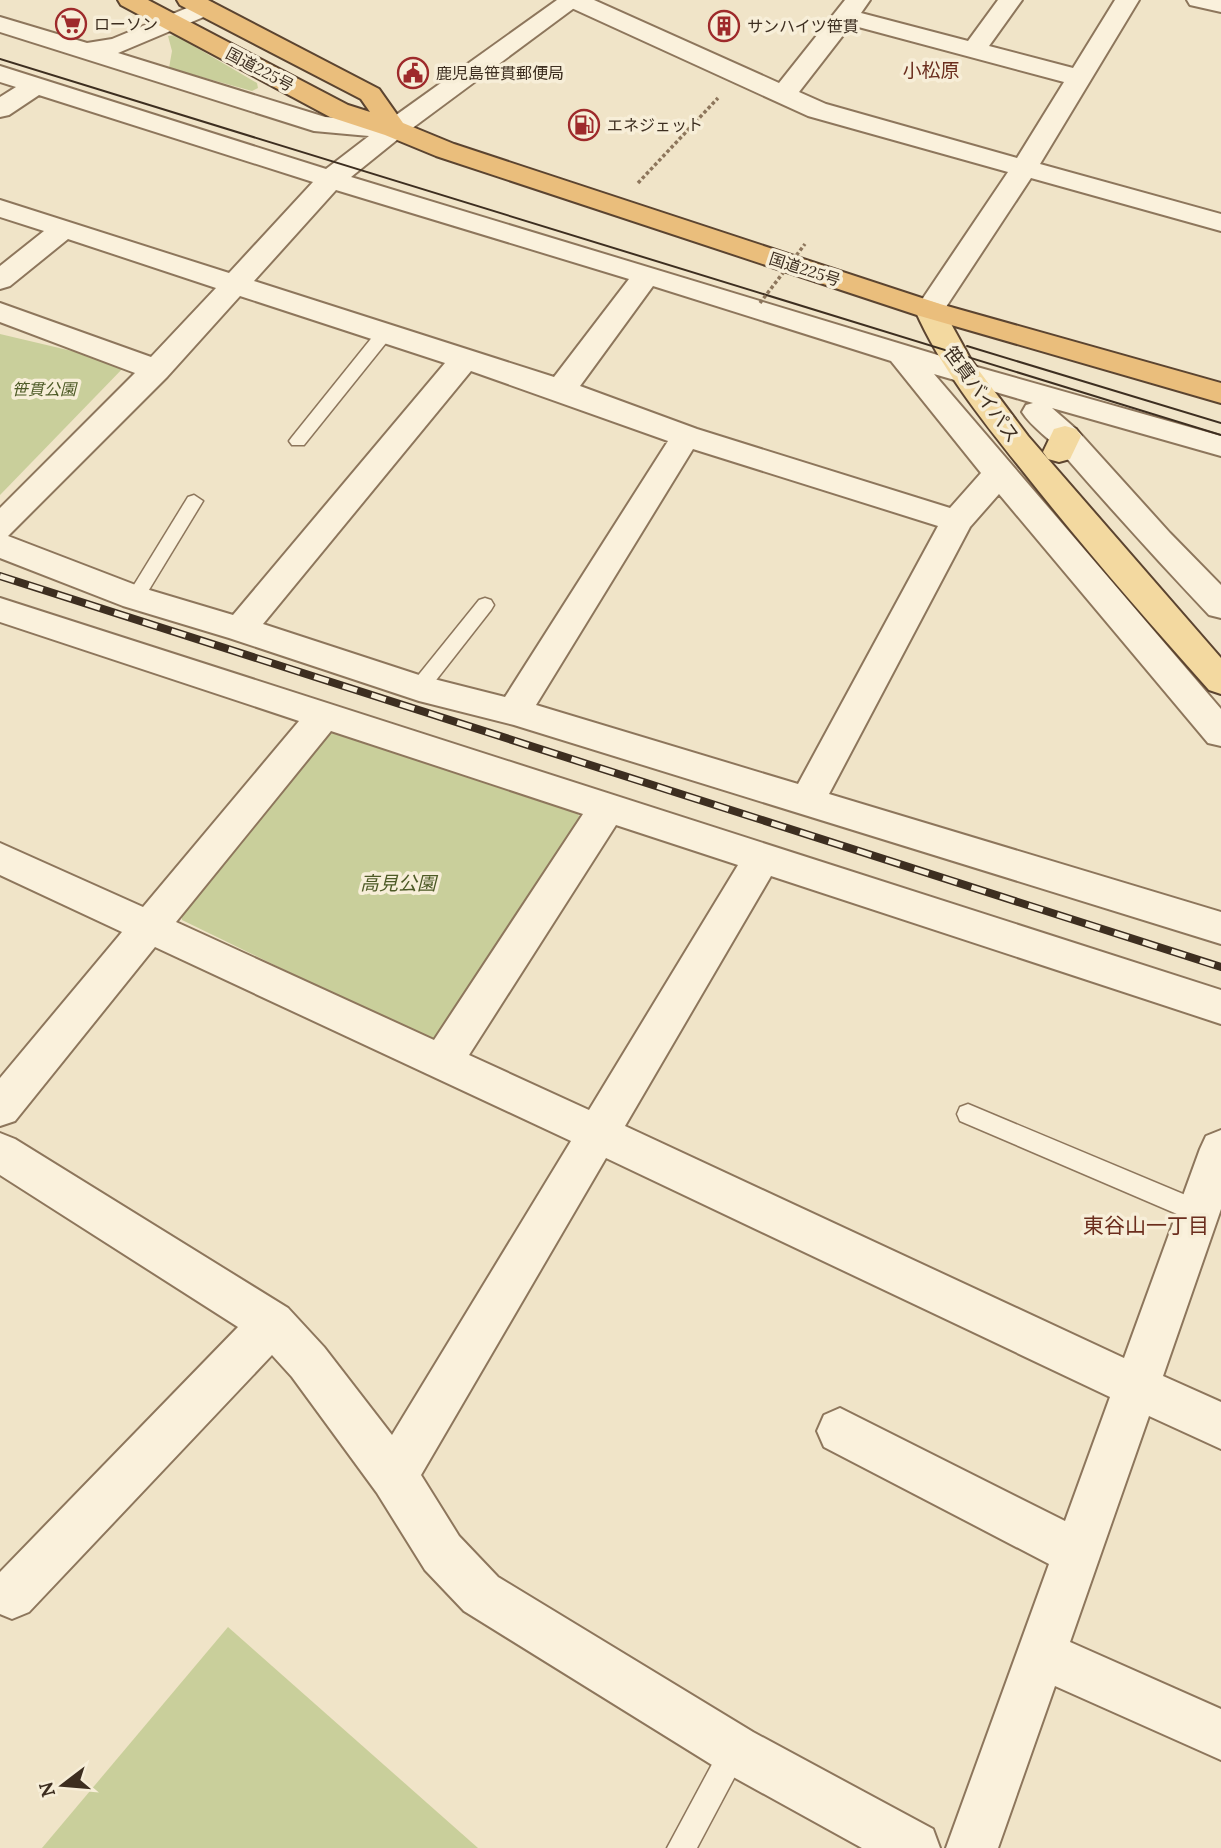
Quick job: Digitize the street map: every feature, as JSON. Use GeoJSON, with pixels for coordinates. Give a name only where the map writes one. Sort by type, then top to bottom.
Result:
{"type":"FeatureCollection","features":[{"type":"Feature","properties":{"kind":"highway","name":"国道225号"},"geometry":{"type":"LineString","coordinates":[[130,0],[339,111],[394,128],[471,158],[930,310],[1221,393]]}},
{"type":"Feature","properties":{"kind":"highway","name":"国道225号"},"geometry":{"type":"LineString","coordinates":[[196,4],[370,94],[394,128]]}},
{"type":"Feature","properties":{"kind":"main road","name":"笹貫バイパス"},"geometry":{"type":"LineString","coordinates":[[930,310],[942,338],[966,374],[1074,493],[1221,641]]}},
{"type":"Feature","properties":{"kind":"main road","name":"笹貫バイパス"},"geometry":{"type":"LineString","coordinates":[[930,310],[971,347],[1062,444],[1074,493],[1221,681]]}},
{"type":"Feature","properties":{"kind":"street"},"geometry":{"type":"LineString","coordinates":[[0,527],[156,370],[332,178],[394,128],[574,0],[817,110],[1221,223]]}},
{"type":"Feature","properties":{"kind":"street"},"geometry":{"type":"LineString","coordinates":[[974,50],[1010,0]]}},
{"type":"Feature","properties":{"kind":"street"},"geometry":{"type":"LineString","coordinates":[[930,310],[1025,167],[1077,77],[1127,0]]}},
{"type":"Feature","properties":{"kind":"street"},"geometry":{"type":"LineString","coordinates":[[1199,0],[1221,5]]}},
{"type":"Feature","properties":{"kind":"street"},"geometry":{"type":"LineString","coordinates":[[86,51],[119,45],[175,23],[196,4]]}},
{"type":"Feature","properties":{"kind":"street"},"geometry":{"type":"LineString","coordinates":[[785,94],[851,8],[974,50],[1077,77]]}},
{"type":"Feature","properties":{"kind":"street"},"geometry":{"type":"LineString","coordinates":[[0,24],[323,125],[394,128]]}},
{"type":"Feature","properties":{"kind":"street"},"geometry":{"type":"LineString","coordinates":[[0,74],[462,221],[966,374],[1221,446]]}},
{"type":"Feature","properties":{"kind":"street"},"geometry":{"type":"LineString","coordinates":[[0,109],[35,86]]}},
{"type":"Feature","properties":{"kind":"street"},"geometry":{"type":"LineString","coordinates":[[0,208],[561,390],[686,436],[957,521]]}},
{"type":"Feature","properties":{"kind":"street"},"geometry":{"type":"LineString","coordinates":[[0,280],[64,229]]}},
{"type":"Feature","properties":{"kind":"street"},"geometry":{"type":"LineString","coordinates":[[561,390],[647,275]]}},
{"type":"Feature","properties":{"kind":"street"},"geometry":{"type":"LineString","coordinates":[[0,312],[156,370]]}},
{"type":"Feature","properties":{"kind":"street"},"geometry":{"type":"LineString","coordinates":[[902,355],[1221,733]]}},
{"type":"Feature","properties":{"kind":"street"},"geometry":{"type":"LineString","coordinates":[[240,629],[464,360]]}},
{"type":"Feature","properties":{"kind":"street"},"geometry":{"type":"LineString","coordinates":[[1100,412],[1062,444],[1221,606]]}},
{"type":"Feature","properties":{"kind":"street"},"geometry":{"type":"LineString","coordinates":[[514,712],[686,436]]}},
{"type":"Feature","properties":{"kind":"street"},"geometry":{"type":"LineString","coordinates":[[808,800],[957,521],[999,473]]}},
{"type":"Feature","properties":{"kind":"street"},"geometry":{"type":"LineString","coordinates":[[0,545],[135,598],[240,629],[419,688],[514,712],[1221,928]]}},
{"type":"Feature","properties":{"kind":"street"},"geometry":{"type":"LineString","coordinates":[[0,610],[1221,1007]]}},
{"type":"Feature","properties":{"kind":"street"},"geometry":{"type":"LineString","coordinates":[[0,1108],[323,716]]}},
{"type":"Feature","properties":{"kind":"street"},"geometry":{"type":"LineString","coordinates":[[442,1062],[607,808]]}},
{"type":"Feature","properties":{"kind":"street"},"geometry":{"type":"LineString","coordinates":[[0,858],[1221,1426]]}},
{"type":"Feature","properties":{"kind":"street"},"geometry":{"type":"LineString","coordinates":[[394,1476],[761,858]]}},
{"type":"Feature","properties":{"kind":"street"},"geometry":{"type":"LineString","coordinates":[[972,1848],[1221,1149]]}},
{"type":"Feature","properties":{"kind":"street"},"geometry":{"type":"LineString","coordinates":[[0,1152],[272,1323],[308,1362],[394,1476],[442,1553],[481,1594],[735,1749],[914,1848]]}},
{"type":"Feature","properties":{"kind":"street"},"geometry":{"type":"LineString","coordinates":[[12,1595],[272,1323]]}},
{"type":"Feature","properties":{"kind":"street"},"geometry":{"type":"LineString","coordinates":[[840,1431],[1077,1553]]}},
{"type":"Feature","properties":{"kind":"street"},"geometry":{"type":"LineString","coordinates":[[1041,1654],[1221,1735]]}},
{"type":"Feature","properties":{"kind":"lane"},"geometry":{"type":"LineString","coordinates":[[298,442],[384,334]]}},
{"type":"Feature","properties":{"kind":"lane"},"geometry":{"type":"LineString","coordinates":[[135,598],[194,501]]}},
{"type":"Feature","properties":{"kind":"lane"},"geometry":{"type":"LineString","coordinates":[[419,688],[485,606]]}},
{"type":"Feature","properties":{"kind":"lane"},"geometry":{"type":"LineString","coordinates":[[968,1114],[1199,1212]]}},
{"type":"Feature","properties":{"kind":"lane"},"geometry":{"type":"LineString","coordinates":[[681,1848],[735,1749]]}},
{"type":"Feature","properties":{"kind":"path"},"geometry":{"type":"LineString","coordinates":[[630,192],[739,75]]}},
{"type":"Feature","properties":{"kind":"path"},"geometry":{"type":"LineString","coordinates":[[760,303],[805,244]]}},
{"type":"Feature","properties":{"kind":"green space"},"geometry":{"type":"Polygon","coordinates":[[[175,35],[257,83],[258,88],[252,91],[169,68],[172,51],[168,36],[175,35]]]}},
{"type":"Feature","properties":{"kind":"green space","name":"笹貫公園"},"geometry":{"type":"Polygon","coordinates":[[[0,334],[127,364],[0,495],[0,334]]]}},
{"type":"Feature","properties":{"kind":"green space","name":"高見公園"},"geometry":{"type":"Polygon","coordinates":[[[339,728],[572,804],[587,830],[452,1035],[428,1040],[182,920],[181,908],[320,733],[339,728]]]}},
{"type":"Feature","properties":{"kind":"green space"},"geometry":{"type":"Polygon","coordinates":[[[228,1627],[478,1848],[42,1848],[228,1627]]]}},
{"type":"Feature","properties":{"kind":"tram line"},"geometry":{"type":"LineString","coordinates":[[0,59],[1221,435]]}},
{"type":"Feature","properties":{"kind":"tram line"},"geometry":{"type":"LineString","coordinates":[[967,346],[1221,423]]}},
{"type":"Feature","properties":{"kind":"railway"},"geometry":{"type":"LineString","coordinates":[[0,576],[1221,967]]}},
{"type":"Feature","properties":{"kind":"place","name":"ローソン"},"geometry":{"type":"Point","coordinates":[71,24]}},
{"type":"Feature","properties":{"kind":"place","name":"サンハイツ笹貫"},"geometry":{"type":"Point","coordinates":[724,26]}},
{"type":"Feature","properties":{"kind":"place","name":"鹿児島笹貫郵便局"},"geometry":{"type":"Point","coordinates":[413,73]}},
{"type":"Feature","properties":{"kind":"place","name":"エネジェット"},"geometry":{"type":"Point","coordinates":[584,125]}},
{"type":"Feature","properties":{"kind":"district","name":"小松原"},"geometry":{"type":"Point","coordinates":[931,70]}},
{"type":"Feature","properties":{"kind":"district","name":"東谷山一丁目"},"geometry":{"type":"Point","coordinates":[1146,1226]}}]}
